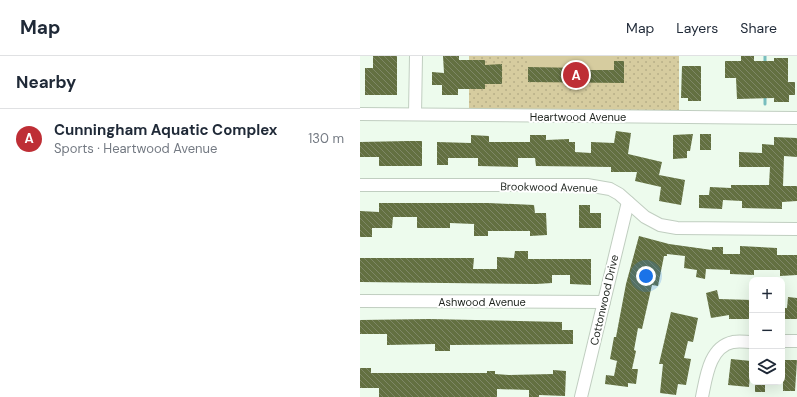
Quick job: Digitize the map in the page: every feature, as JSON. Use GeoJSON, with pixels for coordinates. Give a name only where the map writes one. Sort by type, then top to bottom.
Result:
{"type":"FeatureCollection","features":[{"type":"Feature","properties":{"kind":"street"},"geometry":{"type":"LineString","coordinates":[[415,114],[416,56]]}},
{"type":"Feature","properties":{"kind":"street","name":"Heartwood Avenue"},"geometry":{"type":"LineString","coordinates":[[360,114],[797,118]]}},
{"type":"Feature","properties":{"kind":"street","name":"Brookwood Avenue"},"geometry":{"type":"LineString","coordinates":[[360,185],[587,185],[610,189],[645,217],[660,225],[677,228],[797,229]]}},
{"type":"Feature","properties":{"kind":"street","name":"Cottonwood Drive"},"geometry":{"type":"LineString","coordinates":[[582,397],[628,202]]}},
{"type":"Feature","properties":{"kind":"street","name":"Ashwood Avenue"},"geometry":{"type":"LineString","coordinates":[[360,301],[604,302]]}},
{"type":"Feature","properties":{"kind":"street"},"geometry":{"type":"LineString","coordinates":[[785,341],[797,341]]}},
{"type":"Feature","properties":{"kind":"street"},"geometry":{"type":"LineString","coordinates":[[702,397],[709,366],[716,353],[733,342],[749,342]]}},
{"type":"Feature","properties":{"kind":"shaded area"},"geometry":{"type":"Polygon","coordinates":[[[469,56],[679,56],[679,118],[469,116],[469,56]]]}},
{"type":"Feature","properties":{"kind":"shaded area"},"geometry":{"type":"Polygon","coordinates":[[[528,56],[614,56],[614,61],[624,61],[624,83],[528,82],[528,56]]]}},
{"type":"Feature","properties":{"kind":"building"},"geometry":{"type":"Polygon","coordinates":[[[373,56],[397,56],[397,95],[365,95],[365,68],[373,68],[373,56]]]}},
{"type":"Feature","properties":{"kind":"building"},"geometry":{"type":"Polygon","coordinates":[[[443,56],[459,56],[459,60],[485,60],[485,65],[502,64],[502,84],[485,84],[485,89],[458,89],[458,95],[442,95],[442,85],[432,85],[432,72],[444,73],[443,56]]]}},
{"type":"Feature","properties":{"kind":"building"},"geometry":{"type":"Polygon","coordinates":[[[741,56],[754,56],[754,61],[774,61],[774,58],[788,58],[788,82],[795,82],[795,95],[789,95],[789,102],[774,102],[774,98],[737,99],[736,78],[725,78],[725,61],[741,61],[741,56]]]}},
{"type":"Feature","properties":{"kind":"building"},"geometry":{"type":"Polygon","coordinates":[[[614,61],[624,61],[624,83],[528,82],[528,67],[614,70],[614,61]]]}},
{"type":"Feature","properties":{"kind":"building"},"geometry":{"type":"Polygon","coordinates":[[[682,66],[701,66],[701,101],[688,101],[688,98],[681,98],[682,66]]]}},
{"type":"Feature","properties":{"kind":"building"},"geometry":{"type":"Polygon","coordinates":[[[616,131],[631,133],[628,154],[662,162],[659,175],[685,180],[681,205],[659,201],[661,187],[635,181],[637,172],[611,172],[611,167],[536,166],[535,158],[518,158],[518,167],[478,166],[478,158],[448,158],[448,165],[437,165],[437,142],[471,143],[471,135],[489,136],[489,142],[530,142],[530,135],[546,135],[546,140],[569,139],[569,142],[575,142],[575,152],[591,153],[591,142],[614,143],[616,131]]]}},
{"type":"Feature","properties":{"kind":"building"},"geometry":{"type":"Polygon","coordinates":[[[693,134],[690,151],[687,151],[687,158],[673,159],[673,135],[693,134]]]}},
{"type":"Feature","properties":{"kind":"building"},"geometry":{"type":"Polygon","coordinates":[[[700,134],[711,134],[711,150],[700,150],[700,134]]]}},
{"type":"Feature","properties":{"kind":"building"},"geometry":{"type":"Polygon","coordinates":[[[774,137],[797,138],[797,157],[784,156],[783,186],[797,186],[797,201],[782,202],[782,209],[742,208],[742,201],[723,200],[722,209],[699,208],[699,195],[709,195],[710,187],[731,188],[731,185],[769,185],[770,167],[739,167],[739,152],[762,153],[762,144],[774,145],[774,137]]]}},
{"type":"Feature","properties":{"kind":"building"},"geometry":{"type":"Polygon","coordinates":[[[422,141],[422,166],[379,166],[379,157],[360,157],[360,142],[422,141]]]}},
{"type":"Feature","properties":{"kind":"building"},"geometry":{"type":"Polygon","coordinates":[[[379,203],[488,203],[534,205],[535,213],[546,213],[547,235],[530,236],[530,231],[488,231],[488,236],[474,236],[474,224],[450,223],[450,228],[417,228],[417,217],[393,217],[392,228],[372,228],[372,237],[360,237],[360,211],[379,212],[379,203]]]}},
{"type":"Feature","properties":{"kind":"building"},"geometry":{"type":"Polygon","coordinates":[[[579,205],[590,205],[590,213],[601,213],[601,228],[579,228],[579,205]]]}},
{"type":"Feature","properties":{"kind":"building"},"geometry":{"type":"Polygon","coordinates":[[[639,236],[669,244],[712,250],[712,247],[723,247],[723,254],[740,254],[740,246],[777,248],[777,255],[797,255],[797,275],[780,276],[780,270],[754,270],[754,275],[730,274],[730,270],[706,269],[705,279],[696,277],[697,270],[684,268],[685,256],[667,254],[667,256],[664,256],[658,286],[652,285],[642,329],[638,328],[634,350],[636,351],[632,369],[638,369],[636,384],[628,383],[628,387],[605,384],[606,375],[614,376],[617,361],[610,359],[614,337],[616,337],[626,284],[639,236]]]}},
{"type":"Feature","properties":{"kind":"building"},"geometry":{"type":"Polygon","coordinates":[[[515,251],[528,251],[528,259],[591,259],[591,285],[570,284],[570,275],[552,275],[552,283],[536,284],[360,282],[360,258],[474,258],[473,269],[497,269],[497,257],[514,258],[515,251]]]}},
{"type":"Feature","properties":{"kind":"building"},"geometry":{"type":"Polygon","coordinates":[[[717,290],[719,299],[749,300],[749,319],[729,319],[729,315],[711,318],[706,293],[717,290]]]}},
{"type":"Feature","properties":{"kind":"building"},"geometry":{"type":"Polygon","coordinates":[[[788,297],[797,298],[797,319],[785,319],[785,308],[787,308],[788,297]]]}},
{"type":"Feature","properties":{"kind":"building"},"geometry":{"type":"Polygon","coordinates":[[[671,312],[698,318],[693,342],[688,341],[684,358],[691,359],[686,385],[678,384],[676,395],[660,393],[663,364],[659,364],[671,312]]]}},
{"type":"Feature","properties":{"kind":"building"},"geometry":{"type":"Polygon","coordinates":[[[429,319],[562,322],[562,330],[573,330],[573,344],[450,345],[450,351],[435,351],[435,344],[387,345],[387,334],[360,334],[360,320],[429,319]]]}},
{"type":"Feature","properties":{"kind":"building"},"geometry":{"type":"Polygon","coordinates":[[[731,359],[749,361],[749,387],[728,385],[731,359]]]}},
{"type":"Feature","properties":{"kind":"building"},"geometry":{"type":"Polygon","coordinates":[[[785,360],[797,360],[795,391],[783,391],[783,385],[785,385],[785,360]]]}},
{"type":"Feature","properties":{"kind":"building"},"geometry":{"type":"Polygon","coordinates":[[[360,368],[371,368],[371,373],[487,373],[487,371],[495,371],[495,374],[509,375],[553,374],[553,370],[566,371],[565,396],[539,395],[539,397],[529,397],[529,390],[497,389],[497,397],[379,397],[379,388],[360,388],[360,368]]]}},
{"type":"Feature","properties":{"kind":"building"},"geometry":{"type":"Polygon","coordinates":[[[755,385],[765,385],[765,392],[755,392],[755,385]]]}},
{"type":"Feature","properties":{"kind":"waterway"},"geometry":{"type":"LineString","coordinates":[[765,56],[765,64]]}},
{"type":"Feature","properties":{"kind":"waterway"},"geometry":{"type":"LineString","coordinates":[[765,96],[765,104]]}},
{"type":"Feature","properties":{"kind":"place","name":"Cunningham Aquatic Complex"},"geometry":{"type":"Point","coordinates":[576,75]}}]}
